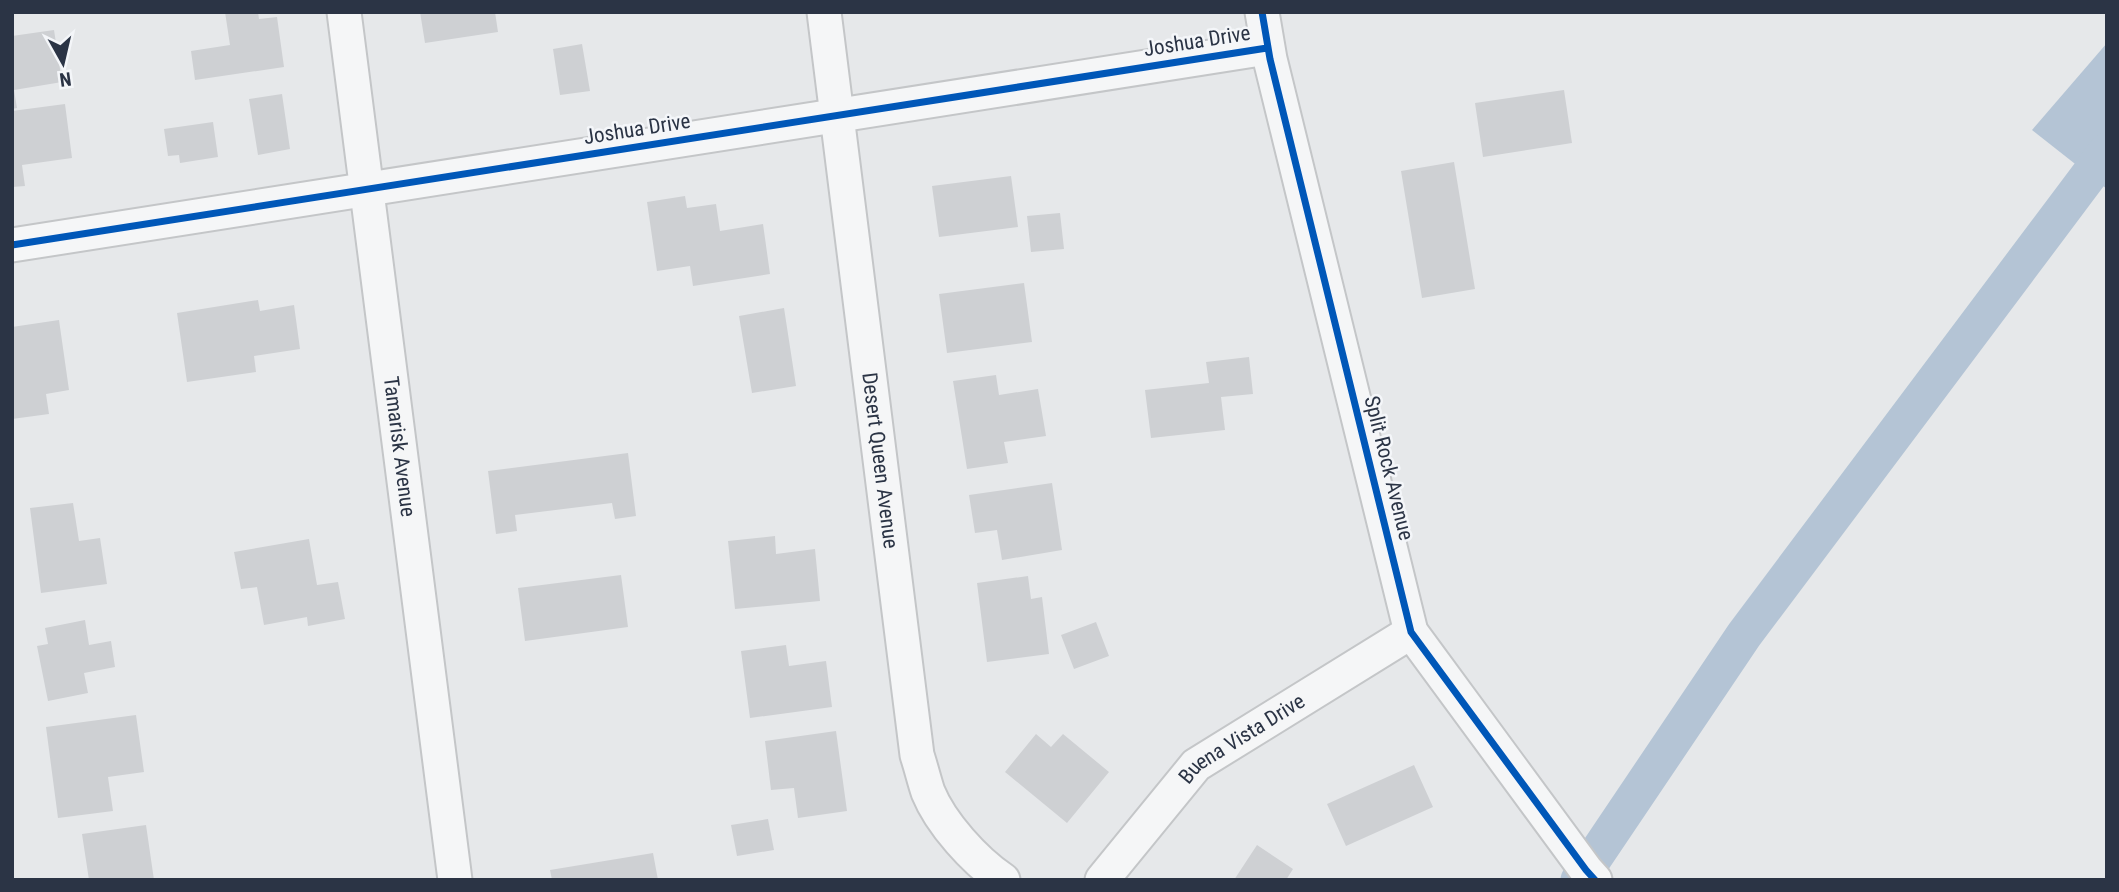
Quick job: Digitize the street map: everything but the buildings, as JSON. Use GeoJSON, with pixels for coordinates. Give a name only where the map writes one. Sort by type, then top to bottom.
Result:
{"type":"FeatureCollection","features":[{"type":"Feature","properties":{"kind":"street","name":"Tamarisk Avenue"},"geometry":{"type":"LineString","coordinates":[[344,12],[455,880]]}},
{"type":"Feature","properties":{"kind":"street","name":"Desert Queen Avenue"},"geometry":{"type":"LineString","coordinates":[[824,12],[917,755],[929,794],[956,838],[1003,880]]}},
{"type":"Feature","properties":{"kind":"street","name":"Split Rock Avenue"},"geometry":{"type":"LineString","coordinates":[[1262,12],[1267,48],[1411,632],[1595,880]]}},
{"type":"Feature","properties":{"kind":"street","name":"Joshua Drive"},"geometry":{"type":"LineString","coordinates":[[12,245],[1267,48]]}},
{"type":"Feature","properties":{"kind":"street","name":"Buena Vista Drive"},"geometry":{"type":"LineString","coordinates":[[1102,880],[1196,765],[1411,632]]}},
{"type":"Feature","properties":{"kind":"water"},"geometry":{"type":"Polygon","coordinates":[[[2107,43],[2107,189],[2032,130],[2107,43]]]}},
{"type":"Feature","properties":{"kind":"waterway"},"geometry":{"type":"LineString","coordinates":[[1579,880],[1744,635],[2107,151]]}},
{"type":"Feature","properties":{"kind":"cycle path"},"geometry":{"type":"LineString","coordinates":[[1262,12],[1270,59],[1411,632],[1595,880]]}},
{"type":"Feature","properties":{"kind":"cycle path"},"geometry":{"type":"LineString","coordinates":[[12,245],[1267,48]]}}]}
